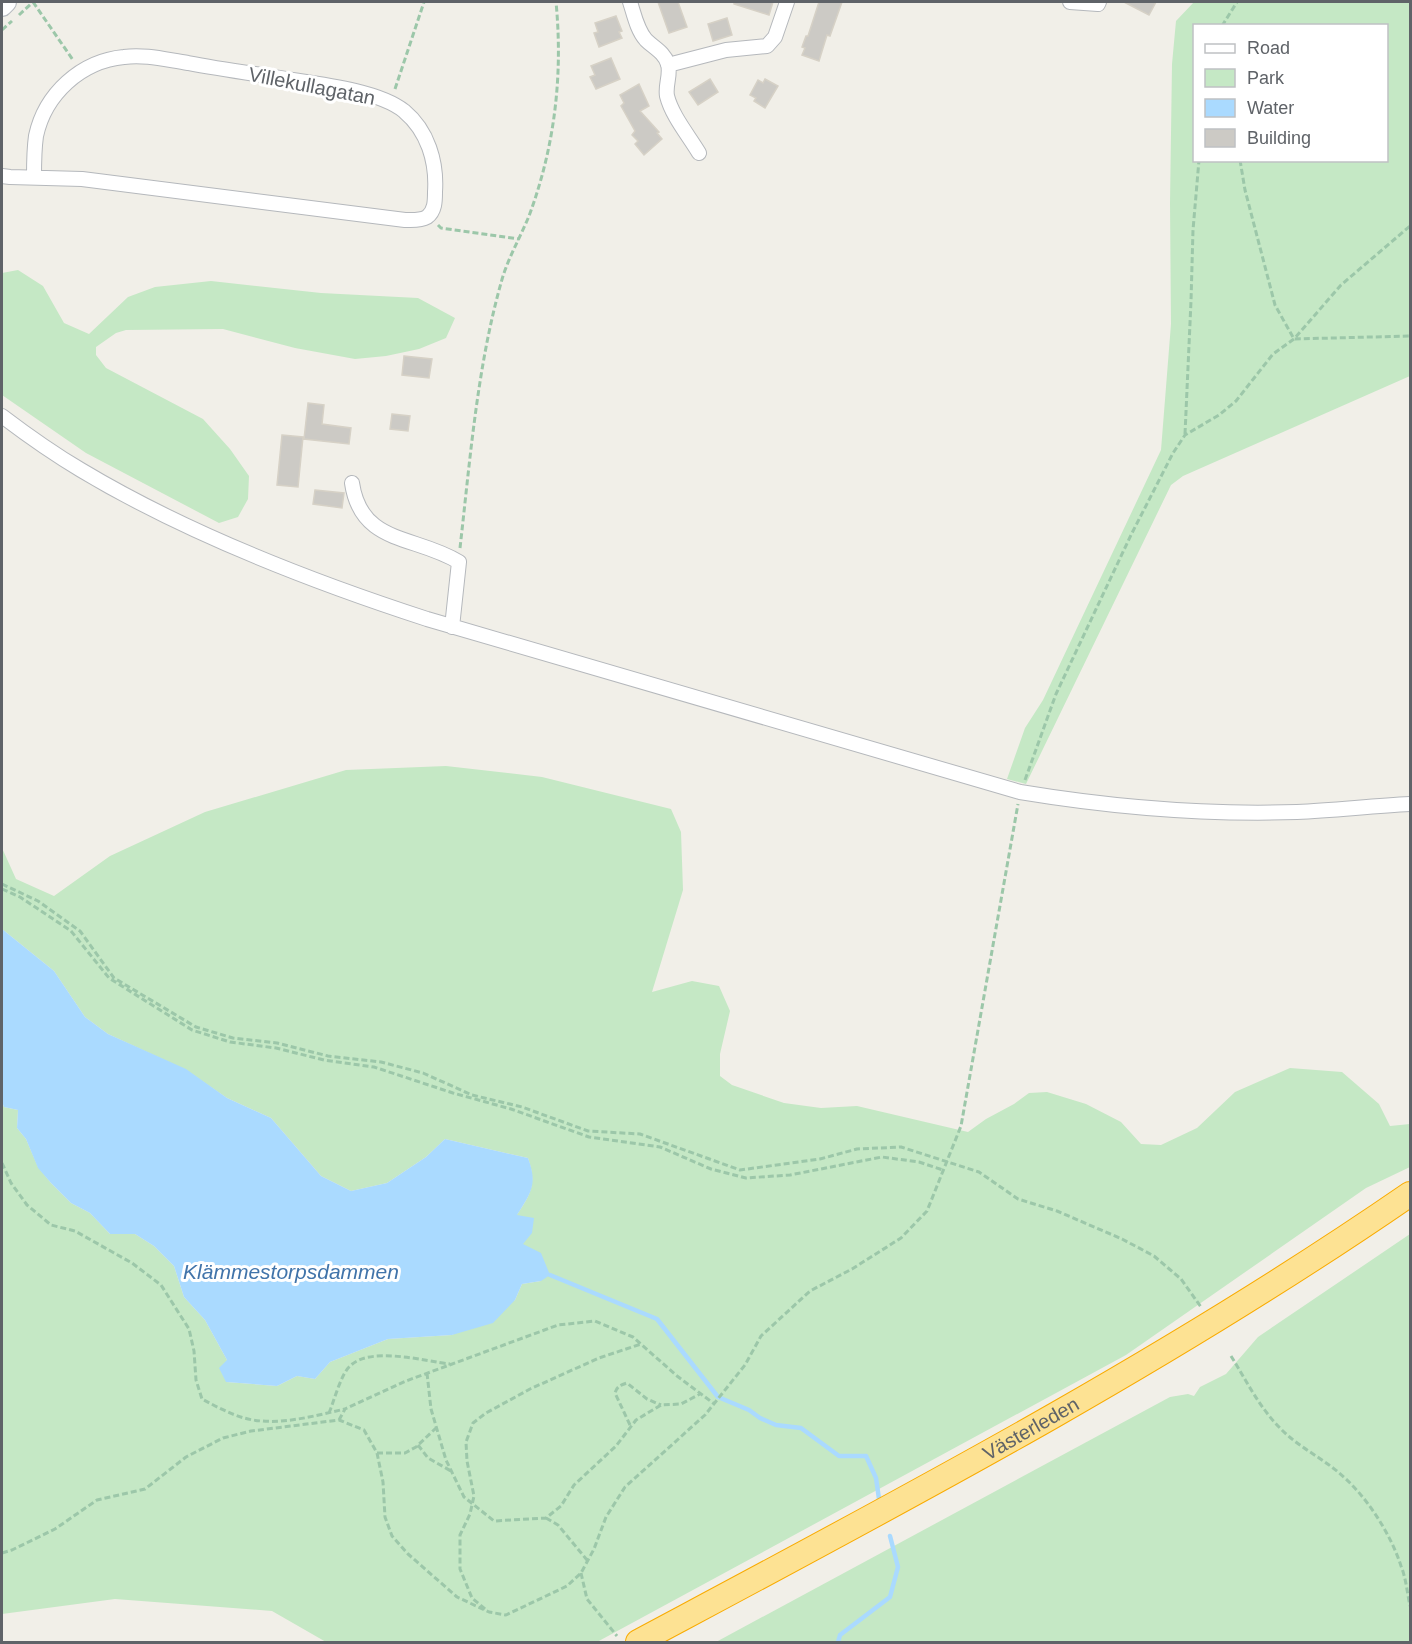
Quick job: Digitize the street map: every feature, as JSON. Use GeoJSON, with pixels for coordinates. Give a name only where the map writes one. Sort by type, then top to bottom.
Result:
{"type":"FeatureCollection","features":[{"type":"Feature","properties":{"kind":"highway","name":"Västerleden"},"geometry":{"type":"LineString","coordinates":[[627,1639],[942,1478],[1124,1376],[1355,1232],[1410,1194]]}},
{"type":"Feature","properties":{"kind":"highway","name":"Västerleden"},"geometry":{"type":"LineString","coordinates":[[660,1642],[957,1482],[1108,1396],[1361,1242],[1410,1206]]}},
{"type":"Feature","properties":{"kind":"street"},"geometry":{"type":"LineString","coordinates":[[2,6],[6,2]]}},
{"type":"Feature","properties":{"kind":"street"},"geometry":{"type":"LineString","coordinates":[[630,2],[641,33],[663,54],[668,65],[666,87],[668,98],[699,153]]}},
{"type":"Feature","properties":{"kind":"street"},"geometry":{"type":"LineString","coordinates":[[668,65],[726,50],[767,46],[776,37],[787,2]]}},
{"type":"Feature","properties":{"kind":"street"},"geometry":{"type":"LineString","coordinates":[[1070,2],[1098,3]]}},
{"type":"Feature","properties":{"kind":"street","name":"Villekullagatan"},"geometry":{"type":"LineString","coordinates":[[34,177],[35,144],[43,116],[57,92],[81,71],[111,59],[126,56],[151,57],[368,94],[390,102],[405,112],[419,127],[434,159],[435,202],[428,216]]}},
{"type":"Feature","properties":{"kind":"street"},"geometry":{"type":"LineString","coordinates":[[2,176],[82,179],[405,220],[419,220],[428,216]]}},
{"type":"Feature","properties":{"kind":"street"},"geometry":{"type":"LineString","coordinates":[[2,416],[80,470],[170,518],[246,552],[376,603],[1020,792],[1075,801],[1188,811],[1296,812],[1410,804]]}},
{"type":"Feature","properties":{"kind":"street"},"geometry":{"type":"LineString","coordinates":[[352,483],[357,504],[370,524],[387,534],[421,545],[459,562],[452,627]]}},
{"type":"Feature","properties":{"kind":"path"},"geometry":{"type":"LineString","coordinates":[[33,2],[81,71]]}},
{"type":"Feature","properties":{"kind":"path"},"geometry":{"type":"LineString","coordinates":[[390,102],[424,2]]}},
{"type":"Feature","properties":{"kind":"path"},"geometry":{"type":"LineString","coordinates":[[459,562],[475,413],[501,282],[545,167],[555,115],[558,91],[559,31],[556,2]]}},
{"type":"Feature","properties":{"kind":"path"},"geometry":{"type":"LineString","coordinates":[[1223,24],[1237,2]]}},
{"type":"Feature","properties":{"kind":"path"},"geometry":{"type":"LineString","coordinates":[[1185,435],[1193,230],[1199,162]]}},
{"type":"Feature","properties":{"kind":"path"},"geometry":{"type":"LineString","coordinates":[[1240,162],[1245,190],[1275,305],[1294,339]]}},
{"type":"Feature","properties":{"kind":"path"},"geometry":{"type":"LineString","coordinates":[[428,216],[441,228],[519,239]]}},
{"type":"Feature","properties":{"kind":"path"},"geometry":{"type":"LineString","coordinates":[[2,1553],[55,1530],[97,1500],[144,1489],[186,1457],[223,1438],[251,1431],[339,1420],[364,1430],[377,1454],[383,1482],[386,1518],[392,1536],[408,1554],[457,1598],[489,1612],[506,1615],[567,1586],[581,1573],[594,1549],[606,1517],[626,1487],[694,1427],[745,1365],[761,1336],[810,1291],[852,1269],[902,1238],[927,1211],[943,1170],[949,1161],[961,1126],[1020,792],[1056,694],[1131,534],[1173,453],[1185,435],[1219,415],[1236,401],[1273,354],[1294,339],[1341,285],[1410,226]]}},
{"type":"Feature","properties":{"kind":"path"},"geometry":{"type":"LineString","coordinates":[[1294,339],[1410,336]]}},
{"type":"Feature","properties":{"kind":"path"},"geometry":{"type":"LineString","coordinates":[[2,884],[38,901],[80,931],[114,978],[196,1027],[233,1038],[277,1042],[328,1056],[381,1062],[423,1073],[472,1095],[522,1107],[588,1131],[640,1134],[740,1170],[820,1159],[857,1149],[901,1147],[979,1172],[1018,1199],[1057,1211],[1122,1239],[1154,1256],[1181,1279],[1202,1307]]}},
{"type":"Feature","properties":{"kind":"path"},"geometry":{"type":"LineString","coordinates":[[2,889],[20,897],[71,931],[109,978],[192,1030],[230,1042],[276,1047],[324,1060],[374,1067],[453,1093],[512,1109],[589,1137],[660,1147],[711,1169],[746,1178],[790,1175],[882,1157],[919,1162],[943,1170]]}},
{"type":"Feature","properties":{"kind":"path"},"geometry":{"type":"LineString","coordinates":[[2,1163],[11,1183],[27,1205],[51,1225],[75,1232],[132,1263],[162,1285],[189,1329],[194,1351],[196,1380],[202,1399],[243,1418],[262,1421],[303,1418],[345,1409],[427,1373],[558,1325],[595,1321],[633,1336],[714,1404]]}},
{"type":"Feature","properties":{"kind":"path"},"geometry":{"type":"LineString","coordinates":[[489,1612],[472,1598],[460,1569],[460,1535],[474,1496],[466,1442],[473,1423],[486,1413],[530,1389],[598,1358],[641,1344]]}},
{"type":"Feature","properties":{"kind":"path"},"geometry":{"type":"LineString","coordinates":[[328,1413],[349,1366],[358,1361],[381,1355],[453,1364]]}},
{"type":"Feature","properties":{"kind":"path"},"geometry":{"type":"LineString","coordinates":[[1231,1356],[1263,1409],[1279,1427],[1300,1447],[1336,1470],[1355,1486],[1369,1504],[1401,1565],[1410,1606]]}},
{"type":"Feature","properties":{"kind":"path"},"geometry":{"type":"LineString","coordinates":[[427,1373],[431,1409],[451,1471],[464,1497],[494,1521],[546,1518],[561,1506],[574,1485],[616,1446],[636,1420],[661,1406],[681,1404],[700,1394]]}},
{"type":"Feature","properties":{"kind":"path"},"geometry":{"type":"LineString","coordinates":[[630,1425],[615,1393],[616,1388],[627,1383],[647,1399],[661,1406]]}},
{"type":"Feature","properties":{"kind":"path"},"geometry":{"type":"LineString","coordinates":[[339,1420],[345,1409]]}},
{"type":"Feature","properties":{"kind":"path"},"geometry":{"type":"LineString","coordinates":[[303,1418],[305,1426]]}},
{"type":"Feature","properties":{"kind":"path"},"geometry":{"type":"LineString","coordinates":[[377,1454],[405,1453],[418,1445],[436,1428]]}},
{"type":"Feature","properties":{"kind":"path"},"geometry":{"type":"LineString","coordinates":[[418,1445],[428,1458],[451,1471]]}},
{"type":"Feature","properties":{"kind":"path"},"geometry":{"type":"LineString","coordinates":[[546,1518],[558,1526],[588,1560]]}},
{"type":"Feature","properties":{"kind":"path"},"geometry":{"type":"LineString","coordinates":[[581,1573],[587,1599],[627,1639]]}},
{"type":"Feature","properties":{"kind":"green space"},"geometry":{"type":"Polygon","coordinates":[[[1194,2],[1410,2],[1410,376],[1183,476],[1171,485],[1026,784],[1007,779],[1025,728],[1043,700],[1161,450],[1171,324],[1172,64],[1176,21],[1194,2]]]}},
{"type":"Feature","properties":{"kind":"green space"},"geometry":{"type":"Polygon","coordinates":[[[18,270],[43,286],[64,323],[89,334],[128,297],[155,287],[211,281],[321,293],[418,298],[455,318],[446,338],[419,349],[386,356],[355,359],[295,348],[223,329],[126,330],[116,333],[96,347],[96,355],[106,368],[203,419],[230,449],[249,476],[248,499],[238,517],[219,523],[86,453],[2,395],[2,273],[18,270]]]}},
{"type":"Feature","properties":{"kind":"green space"},"geometry":{"type":"Polygon","coordinates":[[[446,766],[542,777],[671,809],[681,832],[683,890],[652,992],[692,981],[719,986],[730,1011],[720,1054],[720,1076],[732,1085],[784,1103],[821,1108],[857,1106],[968,1132],[1029,1093],[1047,1092],[1086,1104],[1121,1122],[1141,1144],[1161,1145],[1197,1128],[1235,1092],[1290,1068],[1342,1072],[1379,1104],[1390,1126],[1410,1124],[1410,1167],[1366,1188],[1126,1355],[597,1642],[326,1642],[272,1611],[115,1599],[2,1614],[2,1102],[4,1107],[18,1110],[17,1128],[26,1139],[38,1167],[71,1203],[90,1213],[110,1234],[135,1234],[154,1246],[174,1266],[184,1297],[205,1320],[227,1360],[226,1382],[277,1386],[297,1376],[315,1379],[330,1362],[388,1339],[452,1335],[515,1300],[522,1284],[541,1281],[522,1244],[516,1216],[531,1188],[532,1175],[528,1158],[445,1139],[426,1157],[387,1183],[351,1191],[321,1176],[271,1118],[227,1098],[186,1070],[108,1034],[85,1017],[54,971],[2,929],[2,848],[16,879],[54,896],[110,856],[205,812],[346,770],[446,766]]]}},
{"type":"Feature","properties":{"kind":"green space"},"geometry":{"type":"Polygon","coordinates":[[[1410,1234],[1410,1642],[716,1642],[1170,1397],[1188,1394],[1194,1396],[1200,1387],[1226,1374],[1258,1337],[1410,1234]]]}},
{"type":"Feature","properties":{"kind":"water","name":"Klämmestorpsdammen"},"geometry":{"type":"Polygon","coordinates":[[[2,929],[54,971],[85,1017],[108,1034],[186,1069],[227,1098],[271,1118],[321,1176],[351,1191],[387,1183],[426,1157],[445,1139],[528,1158],[532,1188],[517,1215],[534,1218],[532,1233],[523,1244],[541,1253],[550,1275],[541,1281],[522,1284],[515,1300],[493,1323],[452,1335],[388,1339],[330,1362],[315,1379],[297,1376],[277,1386],[226,1382],[219,1368],[227,1360],[205,1320],[184,1297],[174,1266],[154,1246],[135,1234],[110,1234],[90,1213],[71,1203],[38,1168],[26,1139],[17,1128],[18,1110],[4,1107],[2,1102],[2,929]]]}},
{"type":"Feature","properties":{"kind":"building"},"geometry":{"type":"Polygon","coordinates":[[[658,2],[678,2],[687,27],[669,33],[658,2]]]}},
{"type":"Feature","properties":{"kind":"building"},"geometry":{"type":"Polygon","coordinates":[[[734,2],[773,2],[769,15],[734,4],[734,2]]]}},
{"type":"Feature","properties":{"kind":"building"},"geometry":{"type":"Polygon","coordinates":[[[819,2],[842,2],[830,36],[827,35],[819,61],[802,55],[805,48],[802,47],[819,2]]]}},
{"type":"Feature","properties":{"kind":"building"},"geometry":{"type":"Polygon","coordinates":[[[1124,2],[1156,2],[1149,15],[1124,2]]]}},
{"type":"Feature","properties":{"kind":"building"},"geometry":{"type":"Polygon","coordinates":[[[616,16],[622,31],[619,32],[622,38],[599,47],[594,33],[598,32],[595,23],[616,16]]]}},
{"type":"Feature","properties":{"kind":"building"},"geometry":{"type":"Polygon","coordinates":[[[727,18],[732,35],[713,41],[708,24],[727,18]]]}},
{"type":"Feature","properties":{"kind":"building"},"geometry":{"type":"Polygon","coordinates":[[[611,58],[620,79],[596,89],[590,77],[595,75],[591,66],[611,58]]]}},
{"type":"Feature","properties":{"kind":"building"},"geometry":{"type":"Polygon","coordinates":[[[710,79],[718,92],[698,105],[689,92],[710,79]]]}},
{"type":"Feature","properties":{"kind":"building"},"geometry":{"type":"Polygon","coordinates":[[[765,79],[778,86],[765,108],[754,101],[756,98],[750,95],[758,80],[763,83],[765,79]]]}},
{"type":"Feature","properties":{"kind":"building"},"geometry":{"type":"Polygon","coordinates":[[[639,84],[649,106],[640,111],[659,132],[657,133],[662,139],[644,155],[635,144],[638,141],[632,135],[635,131],[621,106],[624,103],[620,95],[639,84]]]}},
{"type":"Feature","properties":{"kind":"building"},"geometry":{"type":"Polygon","coordinates":[[[404,356],[432,359],[429,378],[402,375],[404,356]]]}},
{"type":"Feature","properties":{"kind":"building"},"geometry":{"type":"Polygon","coordinates":[[[308,403],[324,405],[322,424],[351,428],[349,444],[304,439],[308,403]]]}},
{"type":"Feature","properties":{"kind":"building"},"geometry":{"type":"Polygon","coordinates":[[[392,414],[410,416],[408,431],[390,429],[392,414]]]}},
{"type":"Feature","properties":{"kind":"building"},"geometry":{"type":"Polygon","coordinates":[[[282,435],[303,437],[298,487],[277,485],[282,435]]]}},
{"type":"Feature","properties":{"kind":"building"},"geometry":{"type":"Polygon","coordinates":[[[315,490],[344,493],[342,508],[313,504],[315,490]]]}},
{"type":"Feature","properties":{"kind":"waterway"},"geometry":{"type":"LineString","coordinates":[[550,1275],[657,1319],[718,1397],[776,1425],[801,1428],[839,1456],[866,1456],[876,1478],[879,1499]]}},
{"type":"Feature","properties":{"kind":"waterway"},"geometry":{"type":"LineString","coordinates":[[838,1642],[840,1635],[890,1597],[898,1567],[890,1536]]}}]}
